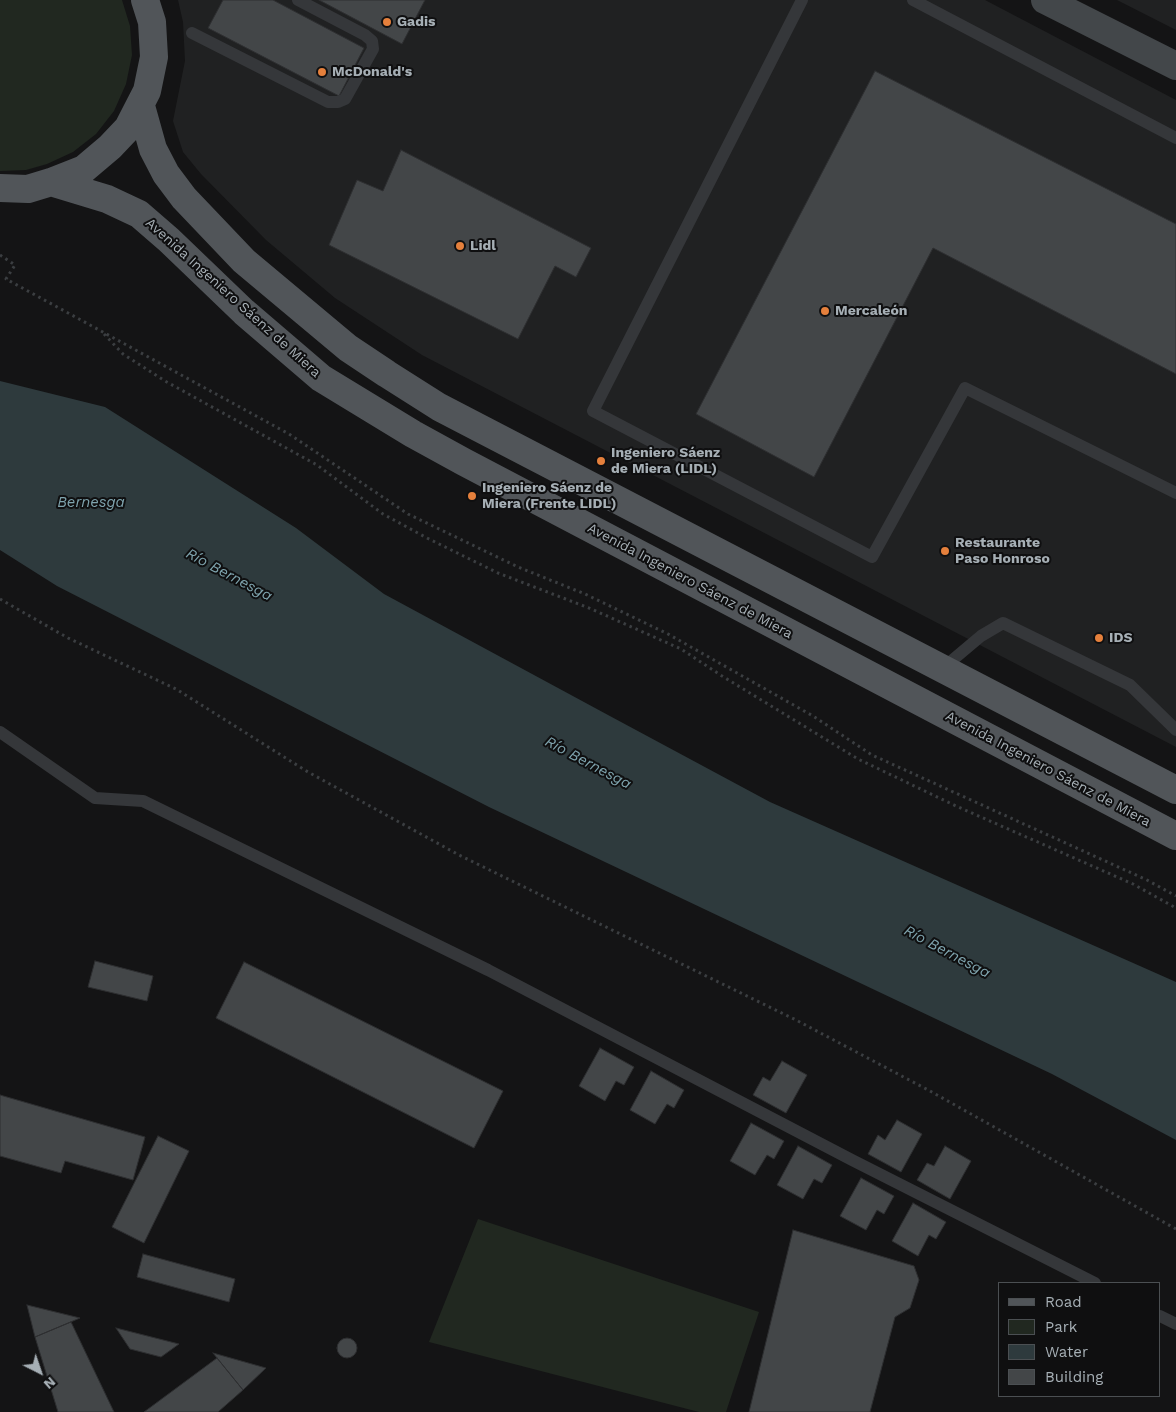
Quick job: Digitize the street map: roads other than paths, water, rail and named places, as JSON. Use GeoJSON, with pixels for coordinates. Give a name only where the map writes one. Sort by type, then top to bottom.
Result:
{"type":"FeatureCollection","features":[{"type":"Feature","properties":{"kind":"main road"},"geometry":{"type":"LineString","coordinates":[[0,188],[28,189],[84,169],[110,147],[128,128],[141,106],[147,91],[154,57],[152,22],[145,0]]}},
{"type":"Feature","properties":{"kind":"main road"},"geometry":{"type":"LineString","coordinates":[[141,106],[153,149],[166,174],[184,198],[244,261],[348,348],[439,407],[1176,790]]}},
{"type":"Feature","properties":{"kind":"main road","name":"Avenida Ingeniero Sáenz de Miera"},"geometry":{"type":"LineString","coordinates":[[52,182],[107,199],[139,214],[244,312],[321,378],[413,434],[1176,836]]}},
{"type":"Feature","properties":{"kind":"street"},"geometry":{"type":"LineString","coordinates":[[1045,0],[1176,66]]}},
{"type":"Feature","properties":{"kind":"lane"},"geometry":{"type":"LineString","coordinates":[[192,33],[328,102],[338,102],[345,99],[373,49],[372,41],[365,35],[298,0]]}},
{"type":"Feature","properties":{"kind":"lane"},"geometry":{"type":"LineString","coordinates":[[802,0],[593,412],[872,558],[965,388],[1176,493]]}},
{"type":"Feature","properties":{"kind":"lane"},"geometry":{"type":"LineString","coordinates":[[913,0],[1176,138]]}},
{"type":"Feature","properties":{"kind":"lane"},"geometry":{"type":"LineString","coordinates":[[943,668],[981,636],[1003,623],[1130,686],[1176,730]]}},
{"type":"Feature","properties":{"kind":"lane"},"geometry":{"type":"LineString","coordinates":[[0,732],[95,798],[143,800],[488,970],[852,1160],[1093,1282]]}},
{"type":"Feature","properties":{"kind":"lane"},"geometry":{"type":"LineString","coordinates":[[1161,1316],[1176,1324]]}},
{"type":"Feature","properties":{"kind":"water","name":"Bernesga"},"geometry":{"type":"Polygon","coordinates":[[[0,381],[105,407],[296,528],[384,594],[770,802],[1176,982],[1176,1140],[1052,1074],[489,807],[57,586],[0,550],[0,381]]]}},
{"type":"Feature","properties":{"kind":"place","name":"Gadis"},"geometry":{"type":"Point","coordinates":[387,22]}},
{"type":"Feature","properties":{"kind":"place","name":"McDonald's"},"geometry":{"type":"Point","coordinates":[322,72]}},
{"type":"Feature","properties":{"kind":"place","name":"Lidl"},"geometry":{"type":"Point","coordinates":[460,246]}},
{"type":"Feature","properties":{"kind":"place","name":"Mercaleón"},"geometry":{"type":"Point","coordinates":[825,311]}},
{"type":"Feature","properties":{"kind":"place","name":"Ingeniero Sáenz de Miera (LIDL)"},"geometry":{"type":"Point","coordinates":[601,461]}},
{"type":"Feature","properties":{"kind":"place","name":"Ingeniero Sáenz de Miera (Frente LIDL)"},"geometry":{"type":"Point","coordinates":[472,496]}},
{"type":"Feature","properties":{"kind":"place","name":"Restaurante Paso Honroso"},"geometry":{"type":"Point","coordinates":[945,551]}},
{"type":"Feature","properties":{"kind":"place","name":"IDS"},"geometry":{"type":"Point","coordinates":[1099,638]}},
{"type":"Feature","properties":{"kind":"water label","name":"Río Bernesga"},"geometry":{"type":"Point","coordinates":[229,575]}},
{"type":"Feature","properties":{"kind":"water label","name":"Río Bernesga"},"geometry":{"type":"Point","coordinates":[588,763]}},
{"type":"Feature","properties":{"kind":"water label","name":"Río Bernesga"},"geometry":{"type":"Point","coordinates":[947,952]}}]}
